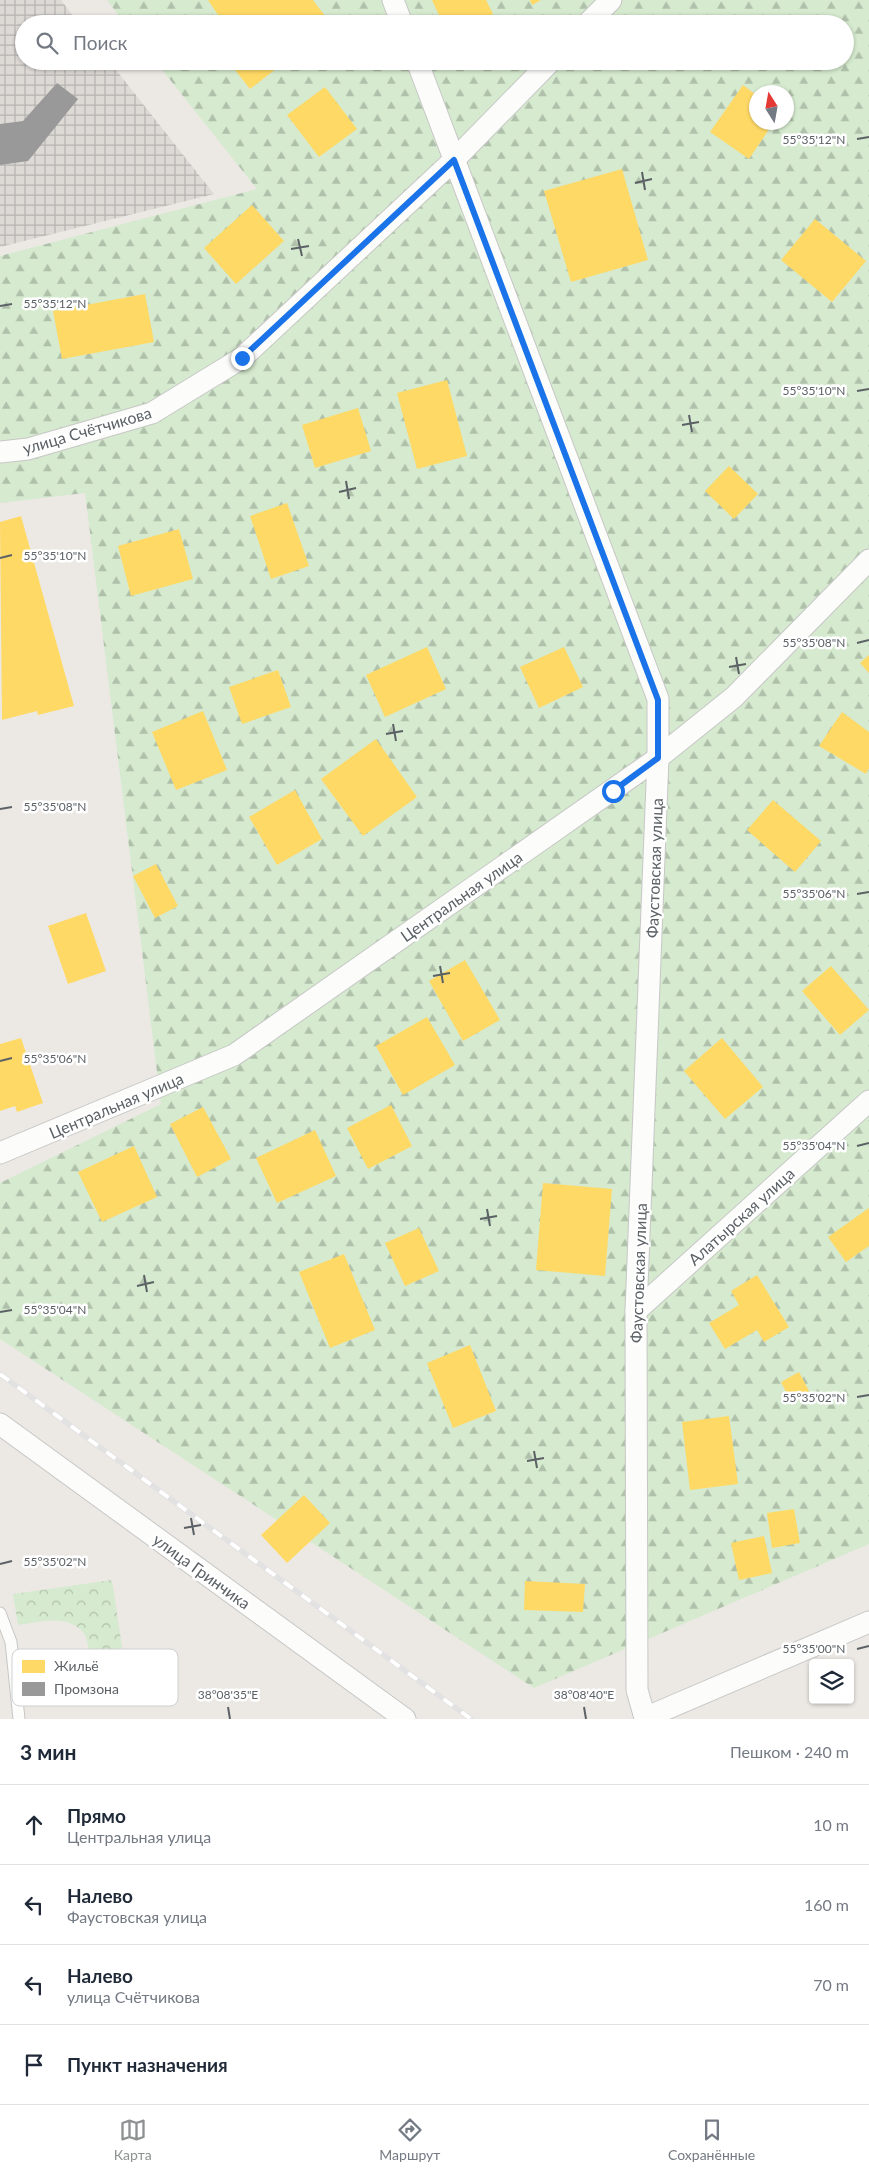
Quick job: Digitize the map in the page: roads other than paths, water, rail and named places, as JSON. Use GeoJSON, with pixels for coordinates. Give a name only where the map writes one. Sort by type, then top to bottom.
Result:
{"type":"FeatureCollection","features":[{"type":"Feature","properties":{"kind":"street"},"geometry":{"type":"LineString","coordinates":[[393,0],[399,15]]}},
{"type":"Feature","properties":{"kind":"street"},"geometry":{"type":"LineString","coordinates":[[597,15],[611,0]]}},
{"type":"Feature","properties":{"kind":"street","name":"Фаустовская улица"},"geometry":{"type":"LineString","coordinates":[[420,70],[658,700],[658,758],[636,1311],[637,1690],[645,1718]]}},
{"type":"Feature","properties":{"kind":"street","name":"улица Счётчикова"},"geometry":{"type":"LineString","coordinates":[[0,452],[28,449],[152,413],[242,358],[454,160],[542,70]]}},
{"type":"Feature","properties":{"kind":"street","name":"Центральная улица"},"geometry":{"type":"LineString","coordinates":[[0,1153],[234,1055],[658,758],[734,697],[869,560]]}},
{"type":"Feature","properties":{"kind":"street","name":"Алатырская улица"},"geometry":{"type":"LineString","coordinates":[[636,1311],[869,1101]]}},
{"type":"Feature","properties":{"kind":"street","name":"улица Гринчика"},"geometry":{"type":"LineString","coordinates":[[0,1424],[405,1719]]}},
{"type":"Feature","properties":{"kind":"street"},"geometry":{"type":"LineString","coordinates":[[645,1718],[869,1622]]}},
{"type":"Feature","properties":{"kind":"lane"},"geometry":{"type":"LineString","coordinates":[[0,1613],[11,1642],[12,1652]]}},
{"type":"Feature","properties":{"kind":"lane"},"geometry":{"type":"LineString","coordinates":[[18,1706],[19,1719]]}},
{"type":"Feature","properties":{"kind":"railway"},"geometry":{"type":"LineString","coordinates":[[0,1374],[471,1719]]}}]}
